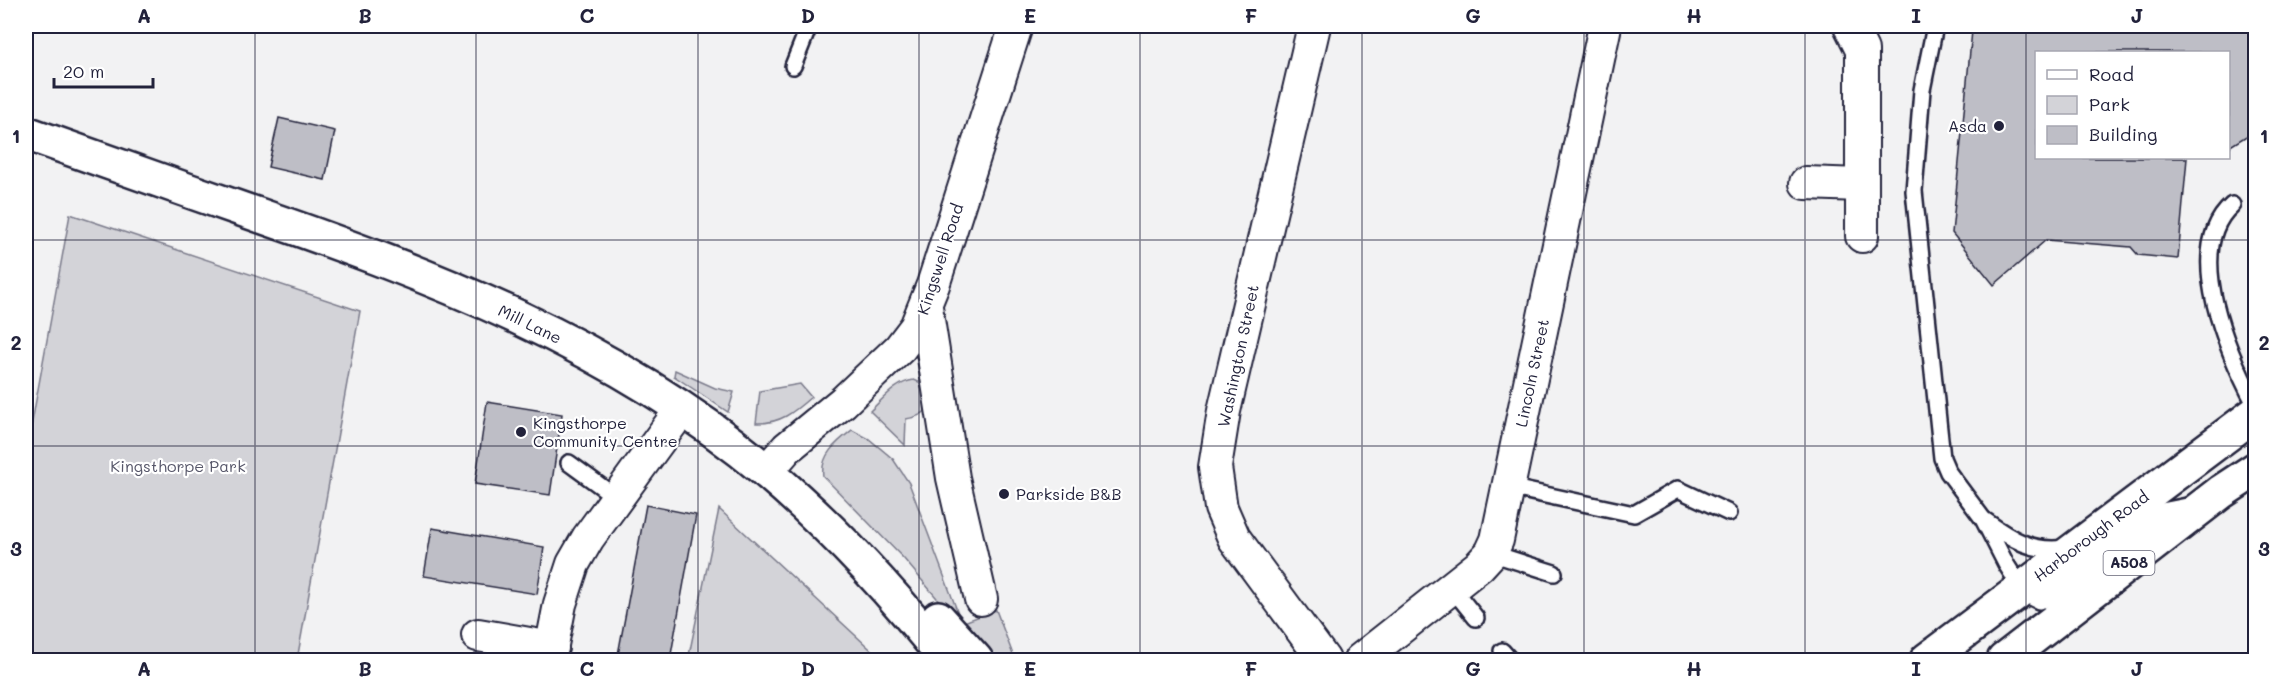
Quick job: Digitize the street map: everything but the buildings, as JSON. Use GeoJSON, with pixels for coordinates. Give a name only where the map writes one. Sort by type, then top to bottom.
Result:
{"type":"FeatureCollection","features":[{"type":"Feature","properties":{"kind":"main road","name":"Mill Lane"},"geometry":{"type":"LineString","coordinates":[[26,133],[334,240],[426,276],[555,336],[624,374],[681,410],[766,472],[816,516],[909,615],[946,660]]}},
{"type":"Feature","properties":{"kind":"main road","name":"Harborough Road"},"geometry":{"type":"LineString","coordinates":[[1927,660],[2256,413]]}},
{"type":"Feature","properties":{"kind":"main road","name":"A508"},"geometry":{"type":"LineString","coordinates":[[2013,658],[2209,502],[2256,469]]}},
{"type":"Feature","properties":{"kind":"main road"},"geometry":{"type":"LineString","coordinates":[[766,472],[833,502],[976,660]]}},
{"type":"Feature","properties":{"kind":"street","name":"Kingswell Road"},"geometry":{"type":"LineString","coordinates":[[766,472],[787,448],[851,394],[900,348],[916,327],[926,307],[1016,26]]}},
{"type":"Feature","properties":{"kind":"street","name":"Washington Street"},"geometry":{"type":"LineString","coordinates":[[1314,26],[1224,411],[1215,467],[1221,508],[1234,538],[1324,660]]}},
{"type":"Feature","properties":{"kind":"street","name":"Lincoln Street"},"geometry":{"type":"LineString","coordinates":[[1360,660],[1479,566],[1491,553],[1497,540],[1605,26]]}},
{"type":"Feature","properties":{"kind":"street"},"geometry":{"type":"LineString","coordinates":[[1850,26],[1862,50],[1860,185],[1862,237]]}},
{"type":"Feature","properties":{"kind":"street"},"geometry":{"type":"LineString","coordinates":[[1806,183],[1860,185]]}},
{"type":"Feature","properties":{"kind":"street"},"geometry":{"type":"LineString","coordinates":[[926,307],[953,478],[981,598]]}},
{"type":"Feature","properties":{"kind":"street"},"geometry":{"type":"LineString","coordinates":[[478,635],[550,654],[560,603],[573,564],[588,538],[681,410]]}},
{"type":"Feature","properties":{"kind":"lane"},"geometry":{"type":"LineString","coordinates":[[793,66],[809,26]]}},
{"type":"Feature","properties":{"kind":"lane"},"geometry":{"type":"LineString","coordinates":[[1935,26],[1922,90],[1914,191],[1942,458],[1948,472],[1983,519],[2021,588],[2029,596],[2039,600],[2047,599],[2162,511],[2209,502]]}},
{"type":"Feature","properties":{"kind":"lane"},"geometry":{"type":"LineString","coordinates":[[2232,205],[2218,221],[2211,239],[2208,264],[2214,299],[2227,339],[2245,386],[2256,406]]}},
{"type":"Feature","properties":{"kind":"lane"},"geometry":{"type":"LineString","coordinates":[[569,463],[617,498]]}},
{"type":"Feature","properties":{"kind":"lane"},"geometry":{"type":"LineString","coordinates":[[1508,487],[1634,514],[1678,489],[1729,513]]}},
{"type":"Feature","properties":{"kind":"lane"},"geometry":{"type":"LineString","coordinates":[[1983,519],[2010,538],[2030,547],[2049,550],[2077,546]]}},
{"type":"Feature","properties":{"kind":"lane"},"geometry":{"type":"LineString","coordinates":[[1491,553],[1554,573]]}},
{"type":"Feature","properties":{"kind":"lane"},"geometry":{"type":"LineString","coordinates":[[1452,588],[1476,618]]}},
{"type":"Feature","properties":{"kind":"green space","name":"Kingsthorpe Park"},"geometry":{"type":"Polygon","coordinates":[[[70,214],[360,311],[297,660],[26,660],[26,455],[70,214]]]}},
{"type":"Feature","properties":{"kind":"green space"},"geometry":{"type":"Polygon","coordinates":[[[675,370],[715,388],[734,392],[728,412],[674,376],[675,370]]]}},
{"type":"Feature","properties":{"kind":"green space"},"geometry":{"type":"Polygon","coordinates":[[[914,380],[927,390],[930,406],[920,415],[906,419],[905,445],[870,411],[901,384],[914,380]]]}},
{"type":"Feature","properties":{"kind":"green space"},"geometry":{"type":"Polygon","coordinates":[[[800,384],[811,397],[779,419],[756,423],[760,391],[800,384]]]}},
{"type":"Feature","properties":{"kind":"green space"},"geometry":{"type":"Polygon","coordinates":[[[852,430],[869,439],[893,459],[909,483],[961,621],[964,622],[996,610],[1015,660],[989,660],[904,559],[823,476],[827,455],[835,444],[852,430]]]}},
{"type":"Feature","properties":{"kind":"green space"},"geometry":{"type":"Polygon","coordinates":[[[719,509],[882,660],[688,660],[719,509]]]}},
{"type":"Feature","properties":{"kind":"place","name":"Asda"},"geometry":{"type":"Point","coordinates":[1999,126]}},
{"type":"Feature","properties":{"kind":"place","name":"Kingsthorpe Community Centre"},"geometry":{"type":"Point","coordinates":[521,432]}},
{"type":"Feature","properties":{"kind":"place","name":"Parkside B&B"},"geometry":{"type":"Point","coordinates":[1004,494]}}]}
